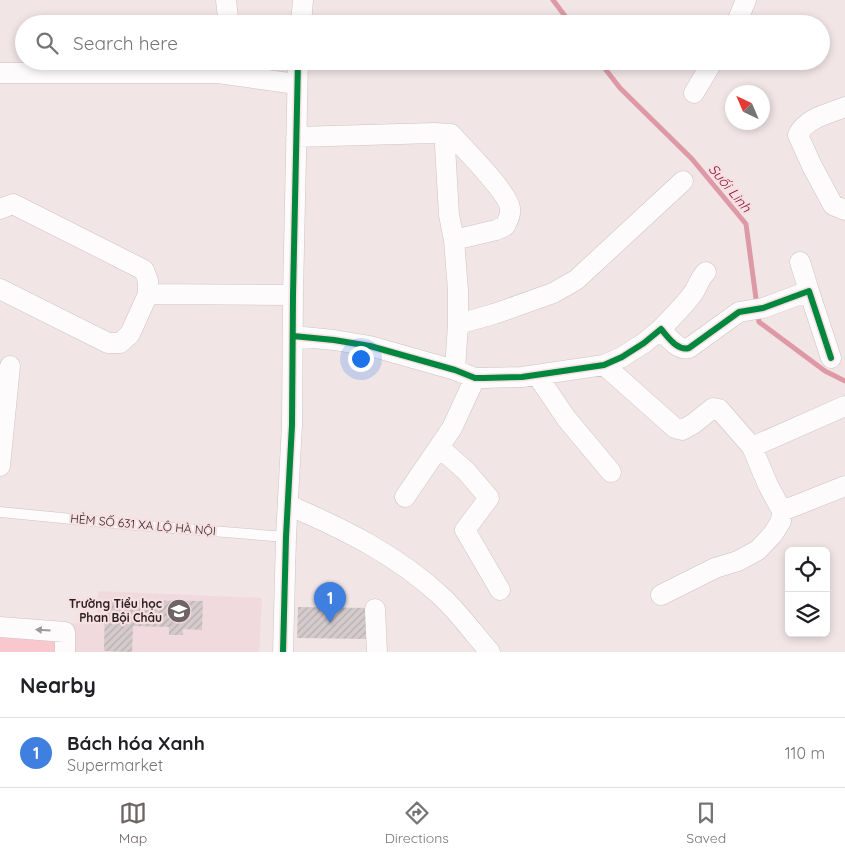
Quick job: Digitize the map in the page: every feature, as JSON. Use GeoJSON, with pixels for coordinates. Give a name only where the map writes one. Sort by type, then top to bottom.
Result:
{"type":"FeatureCollection","features":[{"type":"Feature","properties":{"kind":"street"},"geometry":{"type":"LineString","coordinates":[[226,0],[228,15]]}},
{"type":"Feature","properties":{"kind":"street"},"geometry":{"type":"LineString","coordinates":[[301,15],[303,0]]}},
{"type":"Feature","properties":{"kind":"street"},"geometry":{"type":"LineString","coordinates":[[740,15],[746,0]]}},
{"type":"Feature","properties":{"kind":"street"},"geometry":{"type":"LineString","coordinates":[[0,72],[88,70]]}},
{"type":"Feature","properties":{"kind":"street"},"geometry":{"type":"LineString","coordinates":[[233,70],[296,84]]}},
{"type":"Feature","properties":{"kind":"street"},"geometry":{"type":"LineString","coordinates":[[283,652],[286,537],[292,426],[297,70]]}},
{"type":"Feature","properties":{"kind":"street"},"geometry":{"type":"LineString","coordinates":[[694,92],[707,70]]}},
{"type":"Feature","properties":{"kind":"street"},"geometry":{"type":"LineString","coordinates":[[845,107],[806,123],[798,135],[812,166],[834,204],[845,210]]}},
{"type":"Feature","properties":{"kind":"street"},"geometry":{"type":"LineString","coordinates":[[296,137],[451,134],[494,182],[510,206],[510,217],[505,226],[454,240]]}},
{"type":"Feature","properties":{"kind":"street"},"geometry":{"type":"LineString","coordinates":[[451,134],[445,146],[448,215],[454,240],[458,324],[455,370]]}},
{"type":"Feature","properties":{"kind":"street"},"geometry":{"type":"LineString","coordinates":[[458,324],[494,314],[553,293],[576,280],[683,181]]}},
{"type":"Feature","properties":{"kind":"street"},"geometry":{"type":"LineString","coordinates":[[0,209],[13,204],[144,270],[148,281],[148,294],[130,334],[120,343],[114,343],[90,334],[0,289]]}},
{"type":"Feature","properties":{"kind":"street"},"geometry":{"type":"LineString","coordinates":[[800,262],[831,358]]}},
{"type":"Feature","properties":{"kind":"street"},"geometry":{"type":"LineString","coordinates":[[293,336],[370,346],[455,370],[475,378],[537,375],[604,365],[622,357],[644,343],[660,329],[693,295],[698,280],[706,272]]}},
{"type":"Feature","properties":{"kind":"street"},"geometry":{"type":"LineString","coordinates":[[660,329],[679,347],[683,349],[689,348],[739,312],[763,308],[809,290]]}},
{"type":"Feature","properties":{"kind":"street"},"geometry":{"type":"LineString","coordinates":[[148,294],[293,295]]}},
{"type":"Feature","properties":{"kind":"street"},"geometry":{"type":"LineString","coordinates":[[604,365],[675,428],[682,430],[713,408],[718,409],[752,447],[768,485],[782,511],[781,520],[774,534],[758,550],[738,561],[715,568],[661,595]]}},
{"type":"Feature","properties":{"kind":"street"},"geometry":{"type":"LineString","coordinates":[[0,466],[10,366]]}},
{"type":"Feature","properties":{"kind":"street"},"geometry":{"type":"LineString","coordinates":[[537,375],[566,418],[611,472]]}},
{"type":"Feature","properties":{"kind":"street"},"geometry":{"type":"LineString","coordinates":[[405,497],[452,428],[475,378]]}},
{"type":"Feature","properties":{"kind":"street"},"geometry":{"type":"LineString","coordinates":[[752,447],[845,406]]}},
{"type":"Feature","properties":{"kind":"street"},"geometry":{"type":"LineString","coordinates":[[440,448],[466,471],[489,498],[465,530],[500,590]]}},
{"type":"Feature","properties":{"kind":"street"},"geometry":{"type":"LineString","coordinates":[[782,511],[845,486]]}},
{"type":"Feature","properties":{"kind":"street"},"geometry":{"type":"LineString","coordinates":[[288,505],[371,544],[405,566],[443,598],[490,652]]}},
{"type":"Feature","properties":{"kind":"street"},"geometry":{"type":"LineString","coordinates":[[375,609],[377,652]]}},
{"type":"Feature","properties":{"kind":"street"},"geometry":{"type":"LineString","coordinates":[[0,627],[65,632],[65,652]]}},
{"type":"Feature","properties":{"kind":"lane","name":"HẺM SỐ 631 XA LỘ HÀ NỘI"},"geometry":{"type":"LineString","coordinates":[[0,512],[286,537]]}},
{"type":"Feature","properties":{"kind":"shaded area","name":"Trường Tiểu học Phan Bội Châu"},"geometry":{"type":"Polygon","coordinates":[[[98,591],[262,598],[259,652],[71,652],[73,623],[97,624],[98,591]]]}},
{"type":"Feature","properties":{"kind":"shaded area"},"geometry":{"type":"Polygon","coordinates":[[[0,632],[59,637],[59,652],[0,652],[0,632]]]}},
{"type":"Feature","properties":{"kind":"building"},"geometry":{"type":"Polygon","coordinates":[[[105,600],[203,601],[202,630],[183,629],[183,635],[169,635],[169,627],[133,626],[132,652],[104,651],[105,600]]]}},
{"type":"Feature","properties":{"kind":"building"},"geometry":{"type":"Polygon","coordinates":[[[298,607],[370,608],[371,639],[297,638],[298,607]]]}},
{"type":"Feature","properties":{"kind":"waterway","name":"Suối Linh"},"geometry":{"type":"LineString","coordinates":[[553,0],[564,15]]}},
{"type":"Feature","properties":{"kind":"waterway","name":"Suối Linh"},"geometry":{"type":"LineString","coordinates":[[606,70],[620,88],[692,159],[746,224],[757,306]]}},
{"type":"Feature","properties":{"kind":"waterway","name":"Suối Linh"},"geometry":{"type":"LineString","coordinates":[[758,314],[759,322],[825,371],[845,381]]}},
{"type":"Feature","properties":{"kind":"cycle path"},"geometry":{"type":"LineString","coordinates":[[283,652],[286,537],[292,425],[298,70]]}},
{"type":"Feature","properties":{"kind":"cycle path"},"geometry":{"type":"LineString","coordinates":[[293,336],[370,346],[455,370],[475,378],[522,377],[604,365],[622,357],[661,329],[677,345],[689,348],[739,312],[763,308],[809,291],[831,358]]}},
{"type":"Feature","properties":{"kind":"place","name":"Trường Tiểu học Phan Bội Châu"},"geometry":{"type":"Point","coordinates":[179,611]}},
{"type":"Feature","properties":{"kind":"place","name":"Bách hóa Xanh"},"geometry":{"type":"Point","coordinates":[330,623]}}]}
